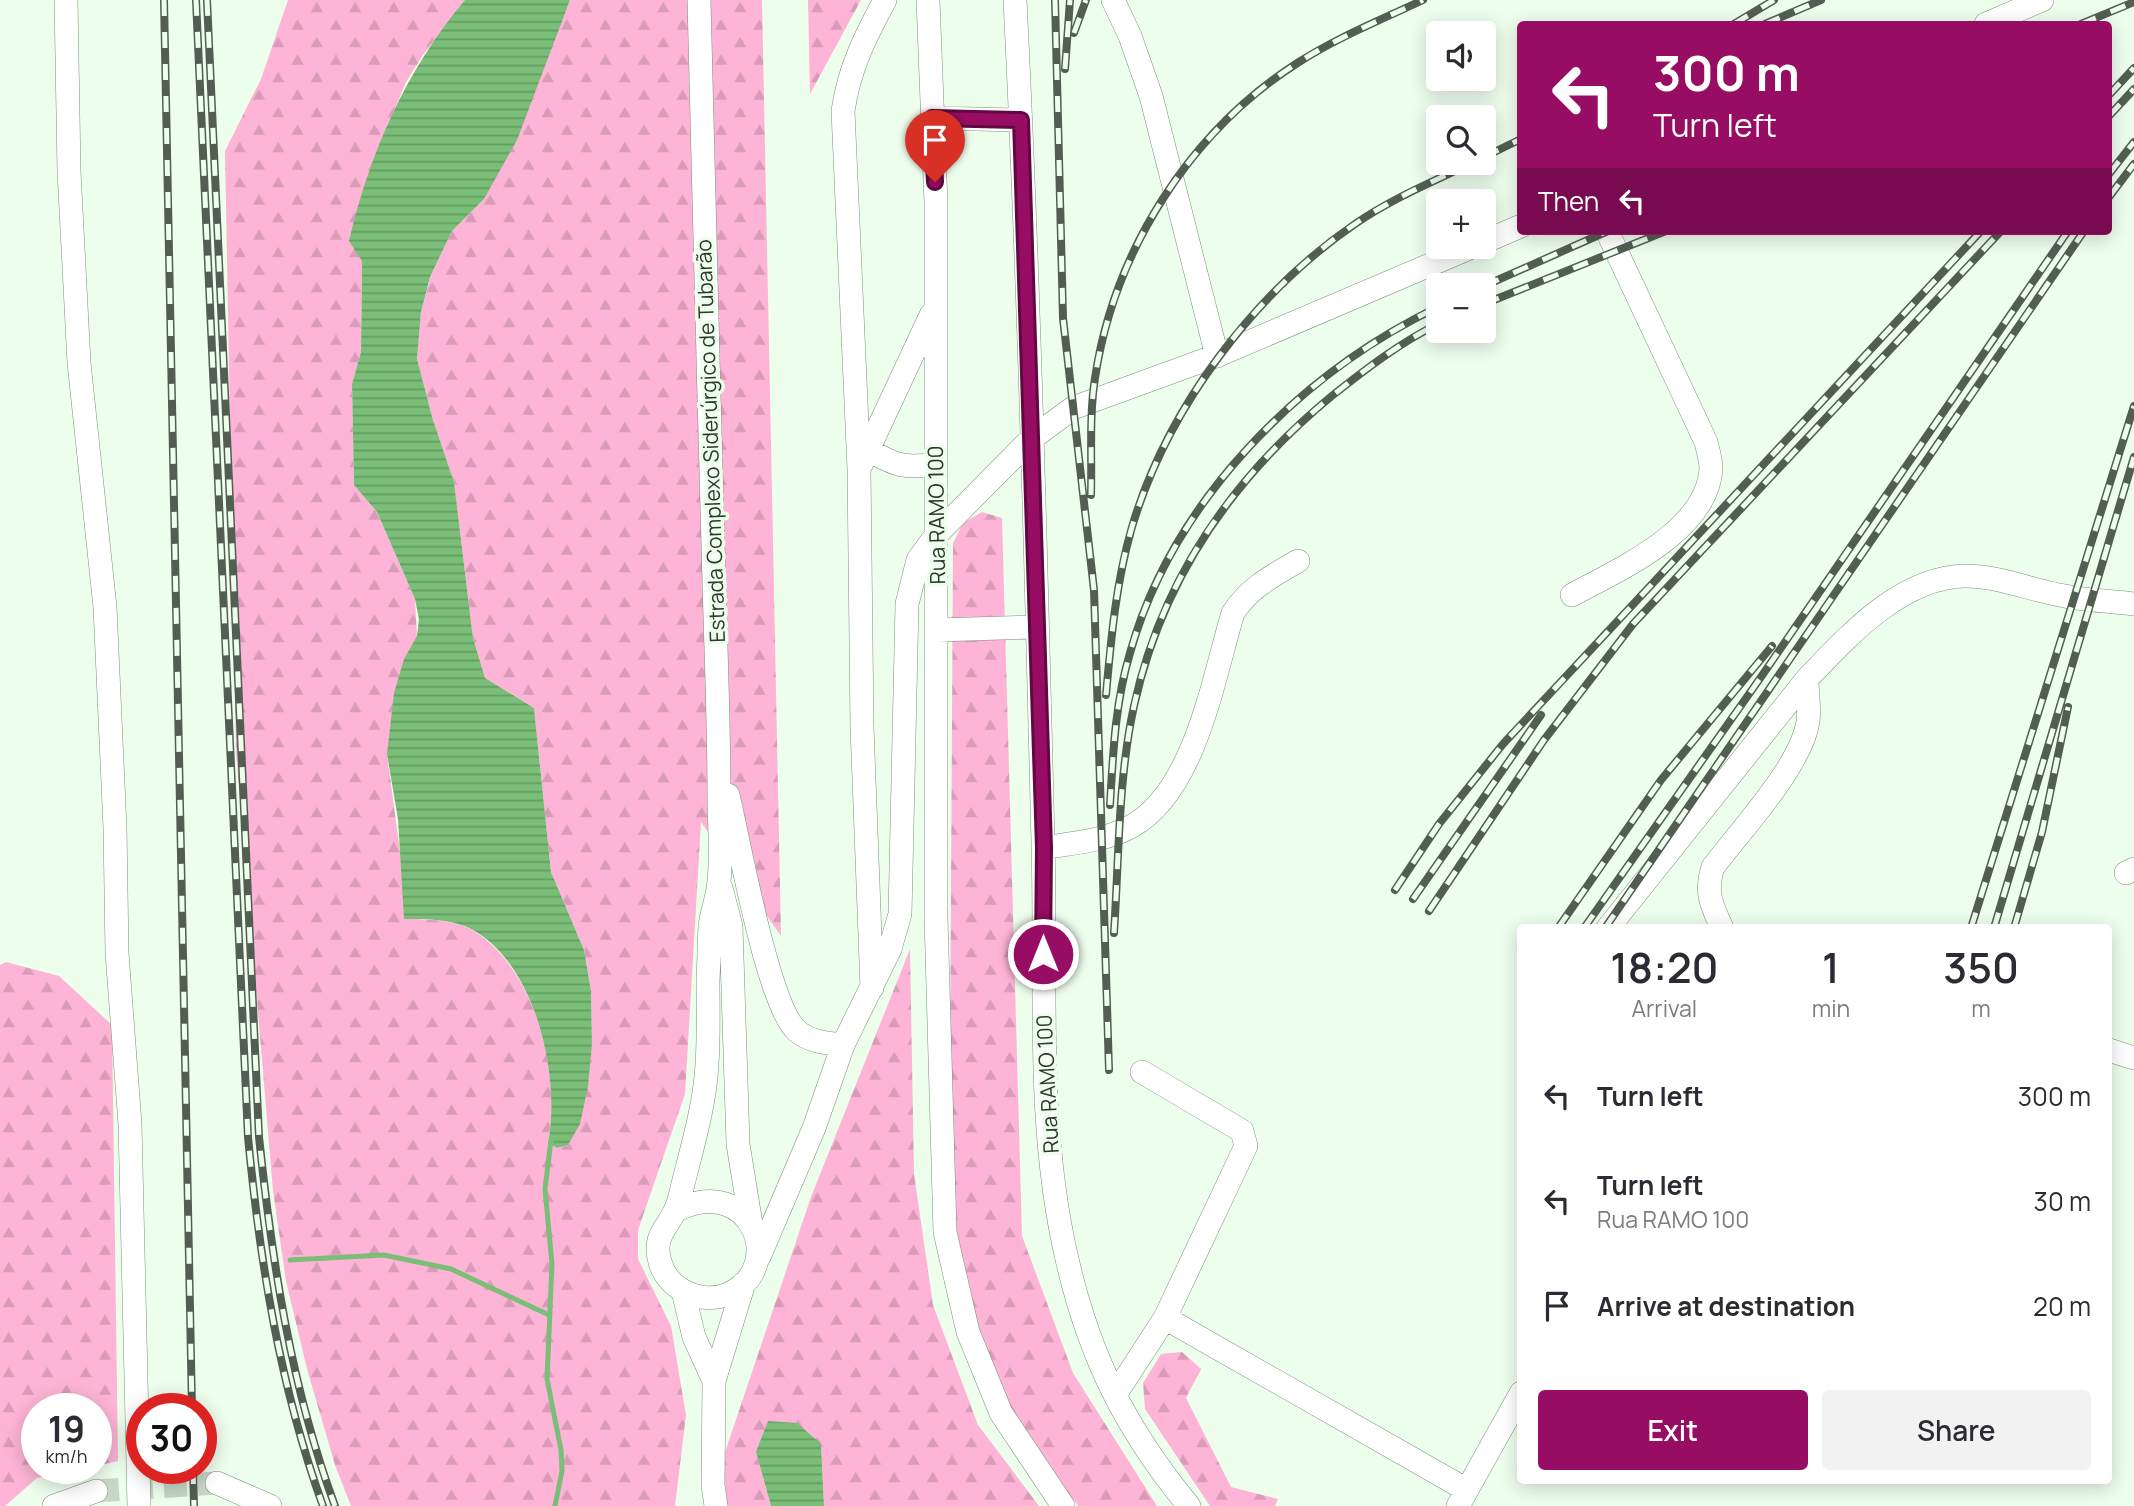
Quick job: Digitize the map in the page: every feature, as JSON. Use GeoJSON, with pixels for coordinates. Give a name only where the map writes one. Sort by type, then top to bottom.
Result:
{"type":"FeatureCollection","features":[{"type":"Feature","properties":{"kind":"street"},"geometry":{"type":"LineString","coordinates":[[66,0],[69,171],[79,363],[105,607],[116,828],[117,953],[130,1124],[139,1506]]}},
{"type":"Feature","properties":{"kind":"street","name":"Estrada Complexo Siderúrgico de Tubarão"},"geometry":{"type":"LineString","coordinates":[[699,0],[719,755],[719,881],[710,924],[707,1066],[702,1105],[677,1210],[664,1224],[659,1242],[660,1262],[668,1279],[683,1291],[694,1336],[714,1381]]}},
{"type":"Feature","properties":{"kind":"street"},"geometry":{"type":"LineString","coordinates":[[872,989],[862,727],[864,459],[843,111],[848,78],[860,46],[885,0]]}},
{"type":"Feature","properties":{"kind":"street","name":"Rua RAMO 100"},"geometry":{"type":"LineString","coordinates":[[928,0],[936,204],[933,309],[937,630],[936,917],[946,1232],[968,1332],[1002,1413],[1063,1506]]}},
{"type":"Feature","properties":{"kind":"street","name":"Rua RAMO 100"},"geometry":{"type":"LineString","coordinates":[[1015,0],[1044,848],[1043,1060],[1054,1193],[1067,1261],[1098,1366],[1140,1440],[1189,1506]]}},
{"type":"Feature","properties":{"kind":"street"},"geometry":{"type":"LineString","coordinates":[[1113,0],[1130,36],[1151,96],[1217,356]]}},
{"type":"Feature","properties":{"kind":"street"},"geometry":{"type":"LineString","coordinates":[[1993,21],[2042,0]]}},
{"type":"Feature","properties":{"kind":"street"},"geometry":{"type":"LineString","coordinates":[[932,118],[1021,120]]}},
{"type":"Feature","properties":{"kind":"street"},"geometry":{"type":"LineString","coordinates":[[1496,237],[1517,228]]}},
{"type":"Feature","properties":{"kind":"street"},"geometry":{"type":"LineString","coordinates":[[1572,595],[1641,558],[1692,516],[1705,494],[1711,468],[1706,442],[1609,235]]}},
{"type":"Feature","properties":{"kind":"street"},"geometry":{"type":"LineString","coordinates":[[683,1291],[699,1297],[715,1297],[731,1293],[749,1275],[814,1128],[843,1045],[890,949],[900,914],[907,604],[918,560],[936,535],[1031,439],[1073,408],[1217,356],[1444,259]]}},
{"type":"Feature","properties":{"kind":"street"},"geometry":{"type":"LineString","coordinates":[[864,459],[933,309]]}},
{"type":"Feature","properties":{"kind":"street"},"geometry":{"type":"LineString","coordinates":[[864,459],[910,468],[935,464]]}},
{"type":"Feature","properties":{"kind":"street"},"geometry":{"type":"LineString","coordinates":[[1044,848],[1105,836],[1130,828],[1154,812],[1185,769],[1233,613],[1243,598],[1260,583],[1298,561]]}},
{"type":"Feature","properties":{"kind":"street"},"geometry":{"type":"LineString","coordinates":[[1611,924],[1807,679],[1878,612],[1906,593],[1934,580],[1965,576],[2030,586],[2068,597],[2134,604]]}},
{"type":"Feature","properties":{"kind":"street"},"geometry":{"type":"LineString","coordinates":[[937,630],[1037,627]]}},
{"type":"Feature","properties":{"kind":"street"},"geometry":{"type":"LineString","coordinates":[[1720,924],[1708,898],[1708,883],[1713,867],[1798,752],[1808,721],[1807,679]]}},
{"type":"Feature","properties":{"kind":"street"},"geometry":{"type":"LineString","coordinates":[[719,755],[767,964],[781,1010],[797,1031],[817,1041],[843,1045]]}},
{"type":"Feature","properties":{"kind":"street","name":"Estrada Complexo Siderúrgico de Tubarão"},"geometry":{"type":"LineString","coordinates":[[712,1499],[714,1381],[758,1252],[738,1144],[731,926],[719,881]]}},
{"type":"Feature","properties":{"kind":"street"},"geometry":{"type":"LineString","coordinates":[[2112,1051],[2134,1058]]}},
{"type":"Feature","properties":{"kind":"street"},"geometry":{"type":"LineString","coordinates":[[1115,1395],[1165,1318],[1246,1146],[1242,1131],[1142,1072]]}},
{"type":"Feature","properties":{"kind":"street"},"geometry":{"type":"LineString","coordinates":[[677,1210],[695,1200],[717,1199],[737,1208],[751,1224]]}},
{"type":"Feature","properties":{"kind":"street"},"geometry":{"type":"LineString","coordinates":[[1165,1318],[1463,1498],[1517,1400]]}},
{"type":"Feature","properties":{"kind":"street"},"geometry":{"type":"LineString","coordinates":[[217,1483],[270,1506]]}},
{"type":"Feature","properties":{"kind":"street"},"geometry":{"type":"LineString","coordinates":[[54,1506],[96,1491]]}},
{"type":"Feature","properties":{"kind":"green space"},"geometry":{"type":"Polygon","coordinates":[[[288,0],[465,0],[406,82],[387,128],[362,261],[361,352],[352,384],[354,485],[377,512],[415,599],[417,637],[387,754],[400,852],[417,919],[447,922],[474,931],[496,949],[514,971],[529,997],[540,1026],[551,1086],[548,1143],[557,1148],[568,1145],[592,1044],[591,991],[584,950],[551,872],[534,708],[485,678],[473,638],[454,482],[433,420],[417,359],[421,312],[430,277],[452,231],[484,199],[570,0],[762,0],[781,936],[701,822],[685,1094],[638,1230],[638,1259],[671,1326],[686,1415],[675,1506],[351,1506],[335,1465],[307,1369],[286,1281],[273,1191],[236,751],[225,151],[261,79],[288,0]]]}},
{"type":"Feature","properties":{"kind":"green space"},"geometry":{"type":"Polygon","coordinates":[[[808,0],[861,0],[810,94],[808,0]]]}},
{"type":"Feature","properties":{"kind":"green space"},"geometry":{"type":"Polygon","coordinates":[[[982,512],[1002,518],[1022,1236],[1073,1373],[1157,1506],[1078,1506],[1005,1410],[949,1235],[953,543],[963,523],[982,512]]]}},
{"type":"Feature","properties":{"kind":"green space"},"geometry":{"type":"Polygon","coordinates":[[[910,949],[914,1174],[933,1305],[978,1425],[1039,1506],[824,1506],[821,1444],[756,1452],[771,1506],[726,1506],[724,1455],[811,1197],[910,949]]]}},
{"type":"Feature","properties":{"kind":"green space"},"geometry":{"type":"Polygon","coordinates":[[[6,962],[59,976],[112,1025],[118,1461],[112,1462],[112,1393],[21,1393],[21,1484],[30,1484],[5,1506],[0,1506],[0,965],[6,962]]]}},
{"type":"Feature","properties":{"kind":"green space"},"geometry":{"type":"Polygon","coordinates":[[[1182,1352],[1201,1369],[1186,1398],[1231,1487],[1278,1499],[1275,1506],[1210,1506],[1145,1409],[1143,1383],[1161,1354],[1182,1352]]]}},
{"type":"Feature","properties":{"kind":"shaded area"},"geometry":{"type":"Polygon","coordinates":[[[465,0],[570,0],[517,140],[484,199],[452,231],[430,277],[421,312],[417,359],[433,420],[454,482],[473,638],[485,678],[534,708],[551,872],[584,950],[591,991],[592,1044],[588,1086],[580,1124],[568,1145],[557,1148],[548,1143],[551,1087],[547,1056],[528,995],[513,969],[495,946],[465,926],[440,920],[404,919],[398,819],[387,754],[394,693],[404,659],[417,636],[419,619],[415,599],[377,512],[354,485],[352,384],[361,352],[362,261],[349,241],[379,144],[393,113],[425,55],[465,0]]]}},
{"type":"Feature","properties":{"kind":"shaded area"},"geometry":{"type":"Polygon","coordinates":[[[768,1421],[797,1423],[821,1444],[824,1506],[771,1506],[756,1452],[768,1421]]]}},
{"type":"Feature","properties":{"kind":"waterway"},"geometry":{"type":"LineString","coordinates":[[551,1140],[545,1189],[552,1264],[547,1379],[561,1450],[562,1471],[555,1506]]}},
{"type":"Feature","properties":{"kind":"waterway"},"geometry":{"type":"LineString","coordinates":[[290,1260],[384,1255],[451,1269],[549,1315]]}},
{"type":"Feature","properties":{"kind":"tunnel"},"geometry":{"type":"LineString","coordinates":[[96,1491],[202,1484]]}},
{"type":"Feature","properties":{"kind":"railway"},"geometry":{"type":"LineString","coordinates":[[164,0],[192,1393]]}},
{"type":"Feature","properties":{"kind":"railway"},"geometry":{"type":"LineString","coordinates":[[196,0],[248,1137],[274,1324],[295,1416],[323,1506]]}},
{"type":"Feature","properties":{"kind":"railway"},"geometry":{"type":"LineString","coordinates":[[207,0],[259,1137],[285,1324],[306,1416],[335,1506]]}},
{"type":"Feature","properties":{"kind":"railway"},"geometry":{"type":"LineString","coordinates":[[1055,0],[1063,318],[1094,590],[1109,1070]]}},
{"type":"Feature","properties":{"kind":"railway"},"geometry":{"type":"LineString","coordinates":[[1065,69],[1070,0]]}},
{"type":"Feature","properties":{"kind":"railway"},"geometry":{"type":"LineString","coordinates":[[1074,33],[1086,0]]}},
{"type":"Feature","properties":{"kind":"railway"},"geometry":{"type":"LineString","coordinates":[[1091,495],[1093,392],[1105,331],[1139,240],[1163,198],[1192,159],[1224,123],[1260,90],[1299,62],[1329,45],[1423,0]]}},
{"type":"Feature","properties":{"kind":"railway"},"geometry":{"type":"LineString","coordinates":[[1739,21],[1774,0]]}},
{"type":"Feature","properties":{"kind":"railway"},"geometry":{"type":"LineString","coordinates":[[1772,21],[1821,0]]}},
{"type":"Feature","properties":{"kind":"railway"},"geometry":{"type":"LineString","coordinates":[[2088,21],[2134,2]]}},
{"type":"Feature","properties":{"kind":"railway"},"geometry":{"type":"LineString","coordinates":[[2112,92],[2134,68]]}},
{"type":"Feature","properties":{"kind":"railway"},"geometry":{"type":"LineString","coordinates":[[2112,113],[2134,89]]}},
{"type":"Feature","properties":{"kind":"railway"},"geometry":{"type":"LineString","coordinates":[[1496,151],[1517,141]]}},
{"type":"Feature","properties":{"kind":"railway"},"geometry":{"type":"LineString","coordinates":[[2112,170],[2134,142]]}},
{"type":"Feature","properties":{"kind":"railway"},"geometry":{"type":"LineString","coordinates":[[2112,193],[2134,164]]}},
{"type":"Feature","properties":{"kind":"railway"},"geometry":{"type":"LineString","coordinates":[[1106,695],[1118,590],[1132,527],[1147,483],[1191,398],[1218,358],[1249,320],[1282,284],[1318,252],[1383,207],[1446,175]]}},
{"type":"Feature","properties":{"kind":"railway"},"geometry":{"type":"LineString","coordinates":[[1496,281],[1599,235]]}},
{"type":"Feature","properties":{"kind":"railway"},"geometry":{"type":"LineString","coordinates":[[1496,299],[1656,235]]}},
{"type":"Feature","properties":{"kind":"railway"},"geometry":{"type":"LineString","coordinates":[[1395,890],[1439,824],[1503,744],[1977,235]]}},
{"type":"Feature","properties":{"kind":"railway"},"geometry":{"type":"LineString","coordinates":[[1429,911],[1544,740],[1633,624],[1997,235]]}},
{"type":"Feature","properties":{"kind":"railway"},"geometry":{"type":"LineString","coordinates":[[1587,924],[1761,677],[2065,235]]}},
{"type":"Feature","properties":{"kind":"railway"},"geometry":{"type":"LineString","coordinates":[[1608,924],[2081,235]]}},
{"type":"Feature","properties":{"kind":"railway"},"geometry":{"type":"LineString","coordinates":[[1110,805],[1115,729],[1125,672],[1150,598],[1176,545],[1209,495],[1248,448],[1291,406],[1337,368],[1426,314]]}},
{"type":"Feature","properties":{"kind":"railway"},"geometry":{"type":"LineString","coordinates":[[1114,933],[1122,790],[1134,706],[1146,659],[1183,573],[1206,533],[1233,496],[1297,427],[1371,366],[1426,331]]}},
{"type":"Feature","properties":{"kind":"railway"},"geometry":{"type":"LineString","coordinates":[[1972,924],[2134,406]]}},
{"type":"Feature","properties":{"kind":"railway"},"geometry":{"type":"LineString","coordinates":[[1995,924],[2134,457]]}},
{"type":"Feature","properties":{"kind":"railway"},"geometry":{"type":"LineString","coordinates":[[1561,924],[1661,780],[1772,646]]}},
{"type":"Feature","properties":{"kind":"railway"},"geometry":{"type":"LineString","coordinates":[[2015,924],[2042,832],[2068,707]]}},
{"type":"Feature","properties":{"kind":"railway"},"geometry":{"type":"LineString","coordinates":[[1413,899],[1541,715]]}},
{"type":"Feature","properties":{"kind":"railway"},"geometry":{"type":"LineString","coordinates":[[193,1484],[194,1506]]}},
{"type":"Feature","properties":{"kind":"route"},"geometry":{"type":"LineString","coordinates":[[935,182],[932,118],[1021,120],[1044,848],[1043,954]]}}]}
